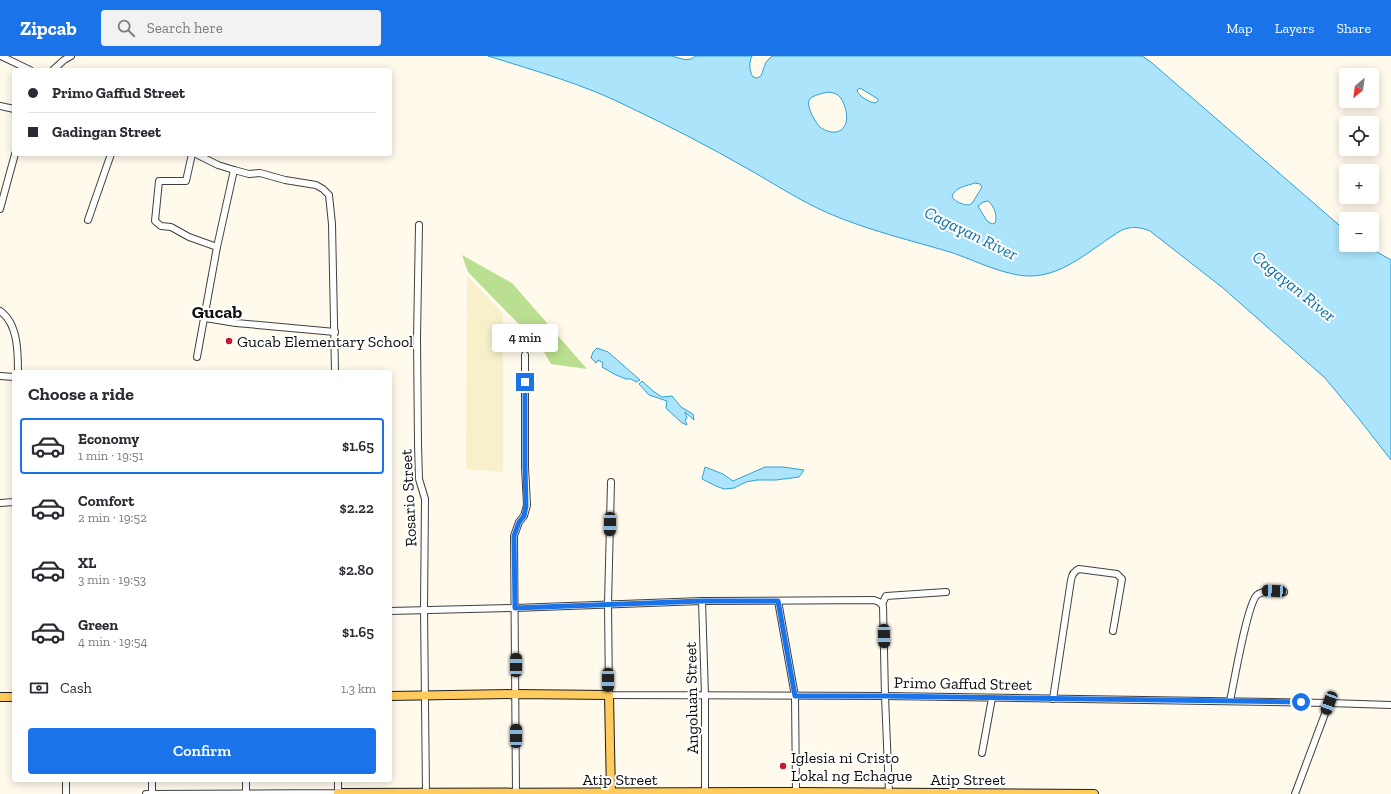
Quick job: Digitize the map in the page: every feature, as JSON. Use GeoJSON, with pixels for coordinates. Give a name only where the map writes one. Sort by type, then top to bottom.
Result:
{"type":"FeatureCollection","features":[{"type":"Feature","properties":{"kind":"main road","name":"Primo Gaffud Street"},"geometry":{"type":"LineString","coordinates":[[392,696],[516,694],[609,695]]}},
{"type":"Feature","properties":{"kind":"main road"},"geometry":{"type":"LineString","coordinates":[[609,695],[611,794]]}},
{"type":"Feature","properties":{"kind":"main road"},"geometry":{"type":"LineString","coordinates":[[0,697],[12,698]]}},
{"type":"Feature","properties":{"kind":"main road","name":"Atip Street"},"geometry":{"type":"LineString","coordinates":[[338,793],[611,794],[796,792],[1094,794]]}},
{"type":"Feature","properties":{"kind":"street"},"geometry":{"type":"LineString","coordinates":[[1,56],[26,68]]}},
{"type":"Feature","properties":{"kind":"street"},"geometry":{"type":"LineString","coordinates":[[55,68],[71,56]]}},
{"type":"Feature","properties":{"kind":"street"},"geometry":{"type":"LineString","coordinates":[[0,106],[12,109]]}},
{"type":"Feature","properties":{"kind":"street"},"geometry":{"type":"LineString","coordinates":[[0,208],[14,156]]}},
{"type":"Feature","properties":{"kind":"street"},"geometry":{"type":"LineString","coordinates":[[88,220],[110,156]]}},
{"type":"Feature","properties":{"kind":"street"},"geometry":{"type":"LineString","coordinates":[[192,156],[187,180],[185,182],[159,181],[155,221],[161,226],[171,227],[189,237],[218,247]]}},
{"type":"Feature","properties":{"kind":"street"},"geometry":{"type":"LineString","coordinates":[[200,156],[218,165],[249,174],[260,173],[285,180],[316,185],[323,189],[328,195],[332,224],[335,370]]}},
{"type":"Feature","properties":{"kind":"street"},"geometry":{"type":"LineString","coordinates":[[197,357],[234,170]]}},
{"type":"Feature","properties":{"kind":"street","name":"Rosario Street"},"geometry":{"type":"LineString","coordinates":[[419,225],[417,338],[418,429],[419,479],[425,499],[424,609],[426,794]]}},
{"type":"Feature","properties":{"kind":"street"},"geometry":{"type":"LineString","coordinates":[[0,311],[10,321],[14,333],[18,370]]}},
{"type":"Feature","properties":{"kind":"street"},"geometry":{"type":"LineString","coordinates":[[205,318],[236,323],[335,332]]}},
{"type":"Feature","properties":{"kind":"street"},"geometry":{"type":"LineString","coordinates":[[516,793],[514,536],[517,526],[524,516],[526,506],[525,355]]}},
{"type":"Feature","properties":{"kind":"street"},"geometry":{"type":"LineString","coordinates":[[0,376],[12,377]]}},
{"type":"Feature","properties":{"kind":"street"},"geometry":{"type":"LineString","coordinates":[[609,695],[608,604],[611,482]]}},
{"type":"Feature","properties":{"kind":"street"},"geometry":{"type":"LineString","coordinates":[[0,503],[12,502]]}},
{"type":"Feature","properties":{"kind":"street"},"geometry":{"type":"LineString","coordinates":[[1053,699],[1071,580],[1073,573],[1076,570],[1079,569],[1117,574],[1122,579],[1113,631]]}},
{"type":"Feature","properties":{"kind":"street"},"geometry":{"type":"LineString","coordinates":[[1230,701],[1243,636],[1253,601],[1259,593],[1265,591],[1284,592]]}},
{"type":"Feature","properties":{"kind":"street"},"geometry":{"type":"LineString","coordinates":[[889,793],[882,605],[886,596],[946,592]]}},
{"type":"Feature","properties":{"kind":"street"},"geometry":{"type":"LineString","coordinates":[[392,611],[702,601],[874,600],[882,605]]}},
{"type":"Feature","properties":{"kind":"street","name":"Angoluan Street"},"geometry":{"type":"LineString","coordinates":[[702,601],[705,696],[705,793]]}},
{"type":"Feature","properties":{"kind":"street"},"geometry":{"type":"LineString","coordinates":[[778,601],[795,696],[796,792]]}},
{"type":"Feature","properties":{"kind":"street","name":"Primo Gaffud Street"},"geometry":{"type":"LineString","coordinates":[[609,695],[885,696],[1391,705]]}},
{"type":"Feature","properties":{"kind":"street"},"geometry":{"type":"LineString","coordinates":[[982,753],[992,698]]}},
{"type":"Feature","properties":{"kind":"street"},"geometry":{"type":"LineString","coordinates":[[1295,794],[1329,703]]}},
{"type":"Feature","properties":{"kind":"street"},"geometry":{"type":"LineString","coordinates":[[66,782],[66,794]]}},
{"type":"Feature","properties":{"kind":"street"},"geometry":{"type":"LineString","coordinates":[[152,782],[152,794]]}},
{"type":"Feature","properties":{"kind":"street"},"geometry":{"type":"LineString","coordinates":[[246,782],[246,794]]}},
{"type":"Feature","properties":{"kind":"street"},"geometry":{"type":"LineString","coordinates":[[338,782],[338,793]]}},
{"type":"Feature","properties":{"kind":"street","name":"Atip Street"},"geometry":{"type":"LineString","coordinates":[[146,794],[338,793]]}},
{"type":"Feature","properties":{"kind":"shaded area"},"geometry":{"type":"Polygon","coordinates":[[[467,276],[503,314],[503,472],[466,469],[467,276]]]}},
{"type":"Feature","properties":{"kind":"green space"},"geometry":{"type":"Polygon","coordinates":[[[462,255],[512,283],[587,369],[551,364],[541,347],[468,272],[462,255]]]}},
{"type":"Feature","properties":{"kind":"water","name":"Cagayan River"},"geometry":{"type":"Polygon","coordinates":[[[488,56],[672,56],[687,60],[695,56],[752,56],[750,69],[753,77],[757,78],[761,76],[766,62],[772,56],[1142,56],[1339,225],[1339,252],[1377,252],[1391,260],[1391,460],[1325,378],[1223,288],[1150,231],[1136,228],[1122,230],[1067,266],[1043,275],[1030,276],[1010,273],[950,252],[873,230],[828,213],[661,122],[596,92],[561,79],[488,56]],[[860,88],[857,90],[859,94],[867,100],[875,103],[878,101],[878,99],[860,88]],[[829,92],[811,98],[808,103],[814,119],[819,126],[830,132],[836,132],[844,127],[847,117],[846,111],[840,97],[829,92]],[[975,183],[958,189],[952,197],[960,203],[969,205],[973,202],[982,187],[980,184],[975,183]],[[988,201],[983,202],[978,206],[987,221],[992,224],[995,223],[996,214],[994,208],[988,201]]]}},
{"type":"Feature","properties":{"kind":"water"},"geometry":{"type":"Polygon","coordinates":[[[597,348],[608,352],[640,380],[636,382],[631,379],[626,379],[602,367],[603,363],[598,360],[596,363],[591,358],[593,352],[597,348]]]}},
{"type":"Feature","properties":{"kind":"water"},"geometry":{"type":"Polygon","coordinates":[[[642,381],[662,397],[672,396],[681,407],[693,414],[694,420],[685,412],[687,418],[685,420],[687,425],[682,423],[666,408],[667,401],[649,395],[639,384],[642,381]]]}},
{"type":"Feature","properties":{"kind":"water"},"geometry":{"type":"Polygon","coordinates":[[[705,467],[723,474],[733,481],[765,467],[783,467],[804,470],[799,477],[776,480],[757,480],[746,482],[734,488],[724,489],[702,479],[705,467]]]}},
{"type":"Feature","properties":{"kind":"place","name":"Gucab Elementary School"},"geometry":{"type":"Point","coordinates":[229,341]}},
{"type":"Feature","properties":{"kind":"place","name":"Iglesia ni Cristo Lokal ng Echague"},"geometry":{"type":"Point","coordinates":[783,766]}},
{"type":"Feature","properties":{"kind":"district","name":"Gucab"},"geometry":{"type":"Point","coordinates":[217,312]}},
{"type":"Feature","properties":{"kind":"route"},"geometry":{"type":"LineString","coordinates":[[525,382],[526,506],[524,516],[519,522],[514,536],[515,608],[702,601],[778,601],[795,696],[1301,702]]}}]}
